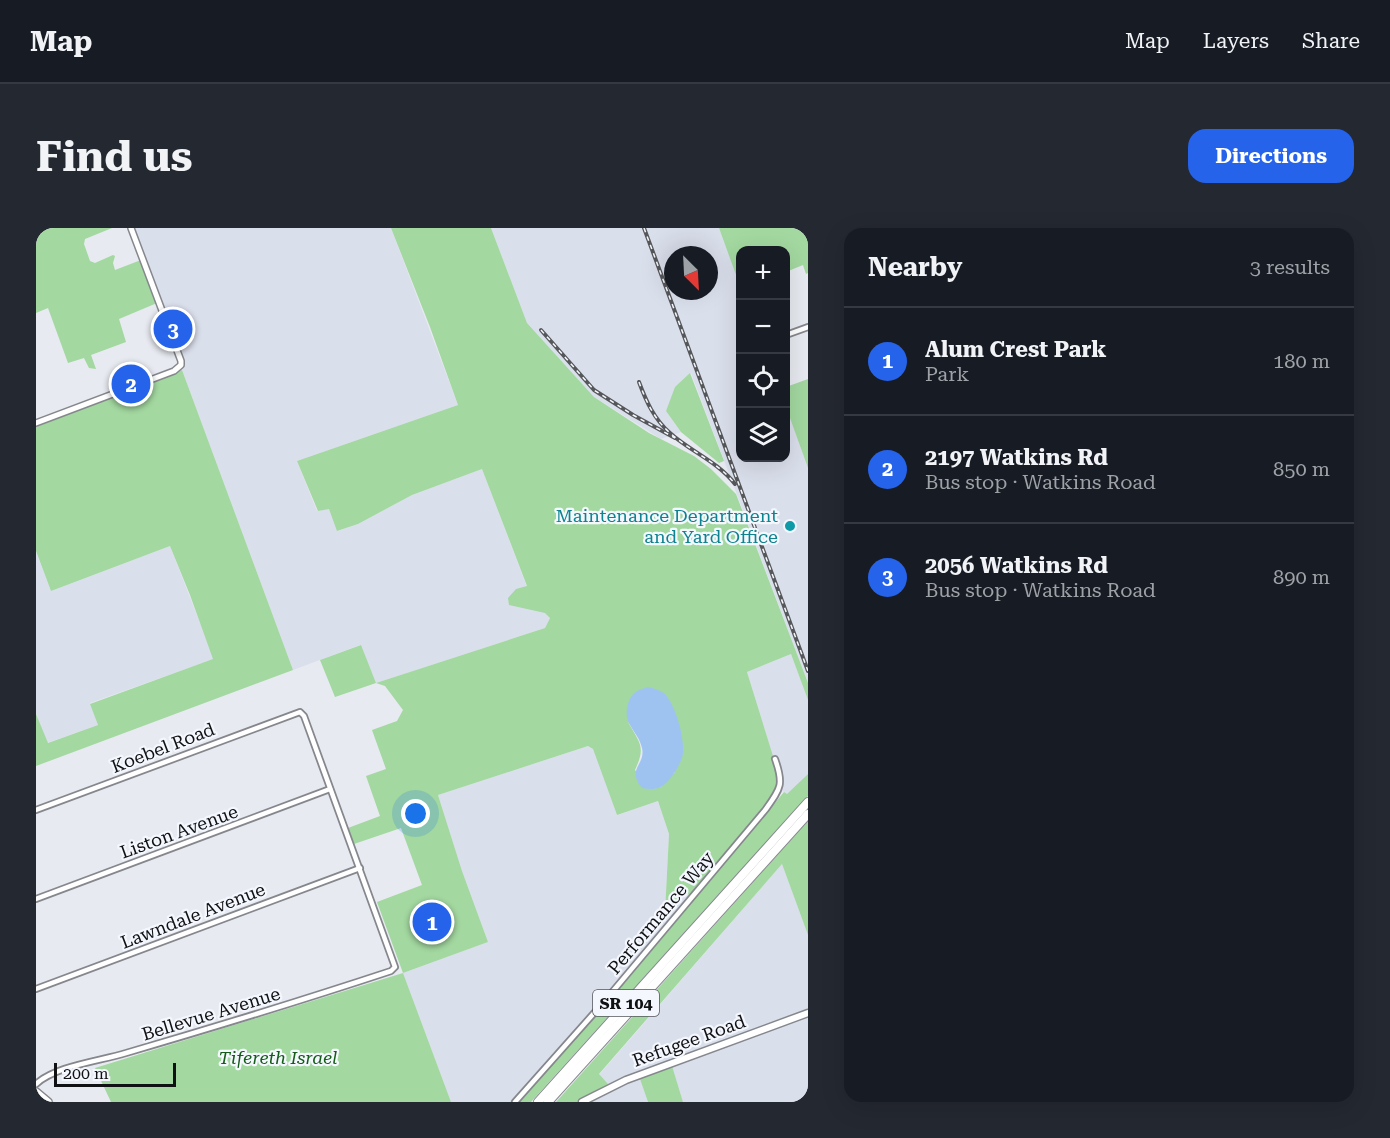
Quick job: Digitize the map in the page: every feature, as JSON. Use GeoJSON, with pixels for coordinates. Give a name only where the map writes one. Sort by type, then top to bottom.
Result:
{"type":"FeatureCollection","features":[{"type":"Feature","properties":{"kind":"highway","name":"SR 104"},"geometry":{"type":"LineString","coordinates":[[538,1102],[808,802]]}},
{"type":"Feature","properties":{"kind":"highway","name":"SR 104"},"geometry":{"type":"LineString","coordinates":[[548,1102],[808,814]]}},
{"type":"Feature","properties":{"kind":"main road","name":"Refugee Road"},"geometry":{"type":"LineString","coordinates":[[582,1102],[626,1080],[808,1013]]}},
{"type":"Feature","properties":{"kind":"main road"},"geometry":{"type":"LineString","coordinates":[[36,1092],[48,1102]]}},
{"type":"Feature","properties":{"kind":"street"},"geometry":{"type":"LineString","coordinates":[[36,423],[174,372],[181,365],[131,228]]}},
{"type":"Feature","properties":{"kind":"street"},"geometry":{"type":"LineString","coordinates":[[790,334],[808,327]]}},
{"type":"Feature","properties":{"kind":"street","name":"Koebel Road"},"geometry":{"type":"LineString","coordinates":[[36,810],[300,712],[304,716],[330,789]]}},
{"type":"Feature","properties":{"kind":"street","name":"Performance Way"},"geometry":{"type":"LineString","coordinates":[[515,1102],[611,994],[779,792],[781,783],[775,759]]}},
{"type":"Feature","properties":{"kind":"street"},"geometry":{"type":"LineString","coordinates":[[330,789],[360,868]]}},
{"type":"Feature","properties":{"kind":"street","name":"Liston Avenue"},"geometry":{"type":"LineString","coordinates":[[36,899],[330,789]]}},
{"type":"Feature","properties":{"kind":"street","name":"Bellevue Avenue"},"geometry":{"type":"LineString","coordinates":[[36,1083],[70,1067],[105,1060],[244,1018],[394,969],[360,868]]}},
{"type":"Feature","properties":{"kind":"street","name":"Lawndale Avenue"},"geometry":{"type":"LineString","coordinates":[[36,989],[360,868]]}},
{"type":"Feature","properties":{"kind":"shaded area"},"geometry":{"type":"Polygon","coordinates":[[[134,228],[391,228],[458,405],[297,461],[317,511],[329,508],[338,531],[358,524],[412,495],[482,469],[527,587],[550,618],[545,628],[376,683],[360,645],[293,670],[182,370],[161,301],[134,228]]]}},
{"type":"Feature","properties":{"kind":"shaded area"},"geometry":{"type":"Polygon","coordinates":[[[491,228],[719,228],[736,275],[736,462],[790,462],[790,418],[808,468],[808,683],[691,373],[666,411],[681,432],[661,439],[594,397],[527,323],[491,228]]]}},
{"type":"Feature","properties":{"kind":"shaded area"},"geometry":{"type":"Polygon","coordinates":[[[170,546],[214,659],[90,703],[98,725],[47,743],[36,714],[36,552],[51,591],[170,546]]]}},
{"type":"Feature","properties":{"kind":"shaded area"},"geometry":{"type":"Polygon","coordinates":[[[791,654],[808,700],[808,774],[787,795],[778,786],[778,772],[747,672],[791,654]]]}},
{"type":"Feature","properties":{"kind":"shaded area"},"geometry":{"type":"Polygon","coordinates":[[[588,746],[593,749],[617,815],[658,801],[669,834],[665,912],[669,913],[686,889],[692,903],[519,1102],[451,1102],[403,973],[488,942],[438,795],[588,746]]]}},
{"type":"Feature","properties":{"kind":"shaded area"},"geometry":{"type":"Polygon","coordinates":[[[782,864],[808,935],[808,1102],[683,1102],[672,1067],[640,1079],[648,1102],[577,1102],[608,1084],[599,1075],[782,864]]]}},
{"type":"Feature","properties":{"kind":"green space"},"geometry":{"type":"Polygon","coordinates":[[[36,228],[112,228],[85,239],[84,244],[90,261],[95,263],[113,255],[115,256],[113,263],[115,270],[141,260],[157,303],[119,319],[126,342],[91,355],[96,369],[89,368],[84,358],[68,363],[48,308],[36,313],[36,228]]]}},
{"type":"Feature","properties":{"kind":"green space"},"geometry":{"type":"Polygon","coordinates":[[[391,228],[491,228],[527,323],[594,397],[649,433],[694,456],[736,494],[808,683],[808,700],[791,654],[747,672],[778,772],[778,786],[690,898],[686,889],[669,913],[665,912],[669,834],[658,801],[617,815],[593,749],[588,746],[438,795],[488,942],[403,973],[377,902],[422,885],[401,828],[354,844],[348,828],[380,816],[366,776],[386,769],[372,730],[397,721],[403,710],[385,686],[376,683],[545,628],[550,618],[545,613],[509,605],[508,598],[516,589],[527,586],[482,469],[412,495],[358,524],[337,531],[329,509],[318,511],[297,461],[458,405],[391,228]],[[628,722],[641,750],[635,770],[652,789],[661,787],[675,772],[628,722]]]}},
{"type":"Feature","properties":{"kind":"green space"},"geometry":{"type":"Polygon","coordinates":[[[719,228],[808,228],[808,273],[806,274],[803,265],[790,270],[790,246],[736,246],[736,275],[719,228]]]}},
{"type":"Feature","properties":{"kind":"green space"},"geometry":{"type":"Polygon","coordinates":[[[182,370],[293,670],[36,766],[36,714],[48,743],[98,725],[90,704],[213,659],[170,546],[51,591],[36,551],[36,427],[182,370]]]}},
{"type":"Feature","properties":{"kind":"green space"},"geometry":{"type":"Polygon","coordinates":[[[690,373],[724,461],[719,463],[681,432],[666,411],[675,387],[690,373]]]}},
{"type":"Feature","properties":{"kind":"green space"},"geometry":{"type":"Polygon","coordinates":[[[808,379],[808,468],[790,418],[790,386],[808,379]]]}},
{"type":"Feature","properties":{"kind":"green space"},"geometry":{"type":"Polygon","coordinates":[[[361,645],[376,683],[335,697],[320,660],[361,645]]]}},
{"type":"Feature","properties":{"kind":"green space"},"geometry":{"type":"Polygon","coordinates":[[[808,774],[808,796],[531,1102],[519,1102],[634,972],[784,792],[787,794],[808,774]]]}},
{"type":"Feature","properties":{"kind":"green space"},"geometry":{"type":"Polygon","coordinates":[[[808,821],[808,935],[782,864],[599,1074],[608,1084],[577,1102],[556,1102],[808,821]]]}},
{"type":"Feature","properties":{"kind":"green space","name":"Tifereth Israel"},"geometry":{"type":"Polygon","coordinates":[[[403,973],[451,1102],[111,1102],[95,1068],[403,973]]]}},
{"type":"Feature","properties":{"kind":"green space"},"geometry":{"type":"Polygon","coordinates":[[[672,1066],[683,1102],[648,1102],[640,1079],[672,1066]]]}},
{"type":"Feature","properties":{"kind":"water"},"geometry":{"type":"Polygon","coordinates":[[[648,687],[662,692],[671,703],[679,724],[683,746],[681,761],[675,771],[665,784],[654,789],[642,788],[636,776],[642,748],[627,717],[629,700],[638,691],[648,687]]]}},
{"type":"Feature","properties":{"kind":"railway"},"geometry":{"type":"LineString","coordinates":[[644,228],[808,671]]}},
{"type":"Feature","properties":{"kind":"railway"},"geometry":{"type":"LineString","coordinates":[[541,330],[594,390],[675,438]]}},
{"type":"Feature","properties":{"kind":"railway"},"geometry":{"type":"LineString","coordinates":[[639,382],[651,409],[664,428],[720,469],[735,484]]}},
{"type":"Feature","properties":{"kind":"place","name":"2056 Watkins Rd"},"geometry":{"type":"Point","coordinates":[173,329]}},
{"type":"Feature","properties":{"kind":"place","name":"2197 Watkins Rd"},"geometry":{"type":"Point","coordinates":[131,384]}},
{"type":"Feature","properties":{"kind":"place","name":"Maintenance Department and Yard Office"},"geometry":{"type":"Point","coordinates":[790,526]}},
{"type":"Feature","properties":{"kind":"place","name":"Alum Crest Park"},"geometry":{"type":"Point","coordinates":[432,922]}}]}
